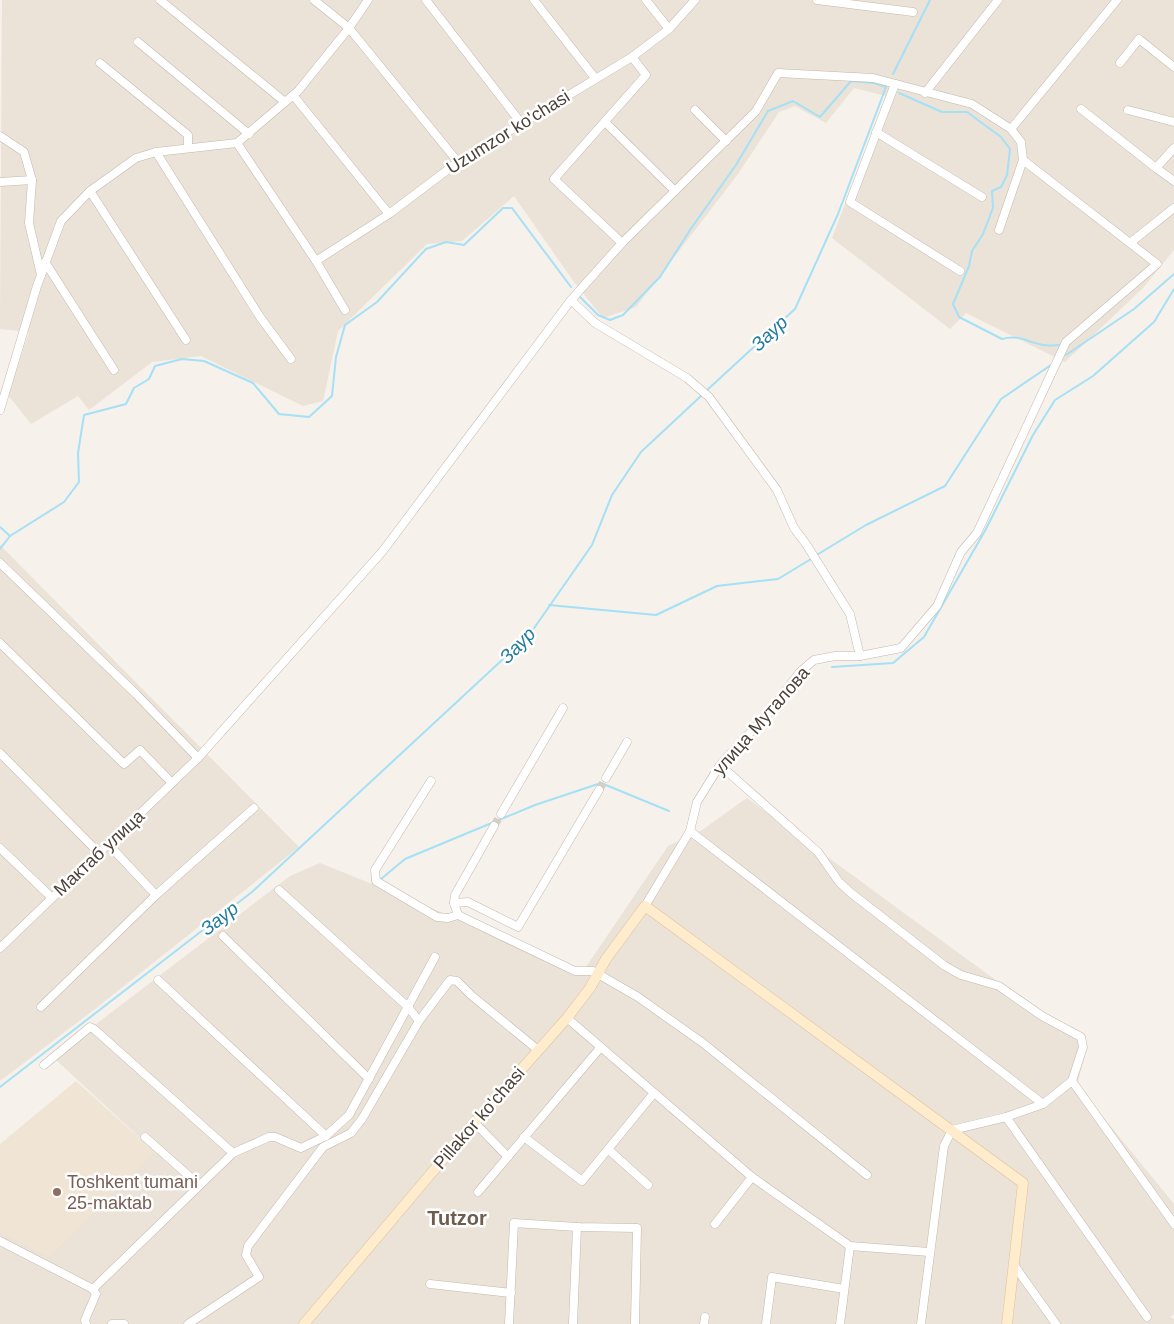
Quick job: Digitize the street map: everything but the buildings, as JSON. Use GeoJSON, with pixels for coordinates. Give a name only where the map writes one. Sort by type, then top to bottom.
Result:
{"type":"FeatureCollection","features":[{"type":"Feature","properties":{"kind":"street"},"geometry":{"type":"LineString","coordinates":[[160,0],[285,102]]}},
{"type":"Feature","properties":{"kind":"street"},"geometry":{"type":"LineString","coordinates":[[314,0],[349,28],[458,162]]}},
{"type":"Feature","properties":{"kind":"street"},"geometry":{"type":"LineString","coordinates":[[0,410],[45,262],[61,221],[90,191],[136,158],[156,152],[237,143],[293,96],[349,28],[368,0]]}},
{"type":"Feature","properties":{"kind":"street"},"geometry":{"type":"LineString","coordinates":[[426,0],[521,123]]}},
{"type":"Feature","properties":{"kind":"street"},"geometry":{"type":"LineString","coordinates":[[534,0],[595,78]]}},
{"type":"Feature","properties":{"kind":"street"},"geometry":{"type":"LineString","coordinates":[[646,0],[669,28]]}},
{"type":"Feature","properties":{"kind":"street","name":"Uzumzor ko'chasi"},"geometry":{"type":"LineString","coordinates":[[316,261],[389,214],[458,162],[632,57],[669,28],[695,0]]}},
{"type":"Feature","properties":{"kind":"street"},"geometry":{"type":"LineString","coordinates":[[817,0],[912,12]]}},
{"type":"Feature","properties":{"kind":"street"},"geometry":{"type":"LineString","coordinates":[[925,93],[998,0]]}},
{"type":"Feature","properties":{"kind":"street"},"geometry":{"type":"LineString","coordinates":[[1011,129],[1117,0]]}},
{"type":"Feature","properties":{"kind":"street"},"geometry":{"type":"LineString","coordinates":[[1120,63],[1138,39],[1174,67]]}},
{"type":"Feature","properties":{"kind":"street"},"geometry":{"type":"LineString","coordinates":[[138,42],[249,134]]}},
{"type":"Feature","properties":{"kind":"street"},"geometry":{"type":"LineString","coordinates":[[622,243],[554,179],[646,75],[632,57]]}},
{"type":"Feature","properties":{"kind":"street"},"geometry":{"type":"LineString","coordinates":[[100,63],[188,135],[188,148]]}},
{"type":"Feature","properties":{"kind":"street","name":"Мактаб улица"},"geometry":{"type":"LineString","coordinates":[[0,948],[198,758],[382,552],[571,300],[622,243],[756,111],[778,73],[873,78],[894,84]]}},
{"type":"Feature","properties":{"kind":"street"},"geometry":{"type":"LineString","coordinates":[[960,271],[850,202],[894,84],[972,104],[1011,129],[1021,142],[1023,160],[999,230]]}},
{"type":"Feature","properties":{"kind":"street"},"geometry":{"type":"LineString","coordinates":[[293,96],[389,214]]}},
{"type":"Feature","properties":{"kind":"street"},"geometry":{"type":"LineString","coordinates":[[1081,109],[1174,181]]}},
{"type":"Feature","properties":{"kind":"street"},"geometry":{"type":"LineString","coordinates":[[695,110],[726,141]]}},
{"type":"Feature","properties":{"kind":"street"},"geometry":{"type":"LineString","coordinates":[[1128,110],[1174,122]]}},
{"type":"Feature","properties":{"kind":"street"},"geometry":{"type":"LineString","coordinates":[[605,122],[675,191]]}},
{"type":"Feature","properties":{"kind":"street"},"geometry":{"type":"LineString","coordinates":[[876,132],[982,197]]}},
{"type":"Feature","properties":{"kind":"street"},"geometry":{"type":"LineString","coordinates":[[0,136],[24,152],[32,180],[29,223],[41,275]]}},
{"type":"Feature","properties":{"kind":"street"},"geometry":{"type":"LineString","coordinates":[[237,143],[316,261],[345,310]]}},
{"type":"Feature","properties":{"kind":"street"},"geometry":{"type":"LineString","coordinates":[[1156,168],[1174,148]]}},
{"type":"Feature","properties":{"kind":"street"},"geometry":{"type":"LineString","coordinates":[[156,152],[260,317],[291,359]]}},
{"type":"Feature","properties":{"kind":"street"},"geometry":{"type":"LineString","coordinates":[[1023,160],[1130,244],[1174,208]]}},
{"type":"Feature","properties":{"kind":"street"},"geometry":{"type":"LineString","coordinates":[[0,182],[32,180]]}},
{"type":"Feature","properties":{"kind":"street"},"geometry":{"type":"LineString","coordinates":[[90,191],[186,340]]}},
{"type":"Feature","properties":{"kind":"street","name":"улица Муталова"},"geometry":{"type":"LineString","coordinates":[[645,906],[690,831],[697,802],[720,765],[770,710],[800,672],[814,660],[835,656],[860,656],[901,648],[937,606],[961,552],[977,533],[1066,342],[1157,264],[1130,244]]}},
{"type":"Feature","properties":{"kind":"street"},"geometry":{"type":"LineString","coordinates":[[45,262],[114,370]]}},
{"type":"Feature","properties":{"kind":"street"},"geometry":{"type":"LineString","coordinates":[[571,300],[595,323],[687,378],[709,397],[777,490],[794,528],[850,614],[860,656]]}},
{"type":"Feature","properties":{"kind":"street"},"geometry":{"type":"LineString","coordinates":[[0,564],[136,694],[198,758]]}},
{"type":"Feature","properties":{"kind":"street"},"geometry":{"type":"LineString","coordinates":[[0,643],[124,764],[140,750],[172,783]]}},
{"type":"Feature","properties":{"kind":"street"},"geometry":{"type":"LineString","coordinates":[[501,814],[563,708]]}},
{"type":"Feature","properties":{"kind":"street"},"geometry":{"type":"LineString","coordinates":[[606,778],[627,742]]}},
{"type":"Feature","properties":{"kind":"street"},"geometry":{"type":"LineString","coordinates":[[0,753],[100,854]]}},
{"type":"Feature","properties":{"kind":"street"},"geometry":{"type":"LineString","coordinates":[[720,765],[818,852],[839,882],[851,893],[936,960],[961,975],[999,986],[1042,1016],[1081,1037],[1083,1047],[1072,1081],[1043,1104],[1006,1118],[952,1130]]}},
{"type":"Feature","properties":{"kind":"street"},"geometry":{"type":"LineString","coordinates":[[432,781],[375,870],[376,881],[438,917],[448,918],[458,915],[574,971],[593,971],[638,997],[703,1043],[868,1175]]}},
{"type":"Feature","properties":{"kind":"street"},"geometry":{"type":"LineString","coordinates":[[454,903],[468,902],[518,927],[599,790]]}},
{"type":"Feature","properties":{"kind":"street"},"geometry":{"type":"LineString","coordinates":[[41,1007],[156,895],[254,808]]}},
{"type":"Feature","properties":{"kind":"street"},"geometry":{"type":"LineString","coordinates":[[458,915],[454,903],[455,895],[494,826]]}},
{"type":"Feature","properties":{"kind":"street"},"geometry":{"type":"LineString","coordinates":[[690,831],[1043,1104]]}},
{"type":"Feature","properties":{"kind":"street"},"geometry":{"type":"LineString","coordinates":[[109,845],[156,895]]}},
{"type":"Feature","properties":{"kind":"street"},"geometry":{"type":"LineString","coordinates":[[0,848],[51,897]]}},
{"type":"Feature","properties":{"kind":"street"},"geometry":{"type":"LineString","coordinates":[[279,890],[408,1007],[419,1021]]}},
{"type":"Feature","properties":{"kind":"street"},"geometry":{"type":"LineString","coordinates":[[645,906],[1023,1183],[1007,1324]]}},
{"type":"Feature","properties":{"kind":"street","name":"Pillakor ko'chasi"},"geometry":{"type":"LineString","coordinates":[[304,1324],[474,1122],[567,1018],[645,906]]}},
{"type":"Feature","properties":{"kind":"street"},"geometry":{"type":"LineString","coordinates":[[223,936],[369,1079]]}},
{"type":"Feature","properties":{"kind":"street"},"geometry":{"type":"LineString","coordinates":[[92,1289],[198,1184],[233,1153],[269,1137],[275,1137],[298,1148],[326,1136],[350,1116],[434,957]]}},
{"type":"Feature","properties":{"kind":"street"},"geometry":{"type":"LineString","coordinates":[[158,980],[326,1136]]}},
{"type":"Feature","properties":{"kind":"street"},"geometry":{"type":"LineString","coordinates":[[188,1324],[259,1277],[246,1255],[248,1246],[323,1146],[352,1133],[362,1120],[419,1021],[450,980],[457,980],[471,996],[538,1050]]}},
{"type":"Feature","properties":{"kind":"street"},"geometry":{"type":"LineString","coordinates":[[567,1018],[752,1178],[850,1246],[929,1252]]}},
{"type":"Feature","properties":{"kind":"street"},"geometry":{"type":"LineString","coordinates":[[44,1065],[90,1027],[94,1028],[233,1153]]}},
{"type":"Feature","properties":{"kind":"street"},"geometry":{"type":"LineString","coordinates":[[478,1192],[600,1048]]}},
{"type":"Feature","properties":{"kind":"street"},"geometry":{"type":"LineString","coordinates":[[1072,1081],[1174,1224]]}},
{"type":"Feature","properties":{"kind":"street"},"geometry":{"type":"LineString","coordinates":[[524,1137],[582,1181],[654,1092]]}},
{"type":"Feature","properties":{"kind":"street"},"geometry":{"type":"LineString","coordinates":[[1006,1118],[1147,1317]]}},
{"type":"Feature","properties":{"kind":"street"},"geometry":{"type":"LineString","coordinates":[[474,1122],[508,1157]]}},
{"type":"Feature","properties":{"kind":"street"},"geometry":{"type":"LineString","coordinates":[[921,1324],[944,1146],[952,1130]]}},
{"type":"Feature","properties":{"kind":"street"},"geometry":{"type":"LineString","coordinates":[[145,1137],[198,1184]]}},
{"type":"Feature","properties":{"kind":"street"},"geometry":{"type":"LineString","coordinates":[[609,1150],[648,1185]]}},
{"type":"Feature","properties":{"kind":"street"},"geometry":{"type":"LineString","coordinates":[[715,1224],[752,1178]]}},
{"type":"Feature","properties":{"kind":"street"},"geometry":{"type":"LineString","coordinates":[[509,1324],[514,1223],[638,1228],[635,1324]]}},
{"type":"Feature","properties":{"kind":"street"},"geometry":{"type":"LineString","coordinates":[[573,1324],[577,1227]]}},
{"type":"Feature","properties":{"kind":"street"},"geometry":{"type":"LineString","coordinates":[[0,1241],[92,1289],[96,1294],[85,1320],[86,1324]]}},
{"type":"Feature","properties":{"kind":"street"},"geometry":{"type":"LineString","coordinates":[[840,1324],[850,1246]]}},
{"type":"Feature","properties":{"kind":"street"},"geometry":{"type":"LineString","coordinates":[[1014,1265],[1056,1324]]}},
{"type":"Feature","properties":{"kind":"street"},"geometry":{"type":"LineString","coordinates":[[766,1324],[772,1277],[844,1289]]}},
{"type":"Feature","properties":{"kind":"street"},"geometry":{"type":"LineString","coordinates":[[430,1284],[511,1293]]}},
{"type":"Feature","properties":{"kind":"street"},"geometry":{"type":"LineString","coordinates":[[112,1324],[124,1324]]}},
{"type":"Feature","properties":{"kind":"shaded area"},"geometry":{"type":"Polygon","coordinates":[[[2,0],[1174,0],[1174,250],[1144,287],[1065,362],[966,313],[950,329],[832,238],[886,96],[854,88],[826,123],[795,106],[779,112],[738,174],[636,307],[603,318],[574,282],[514,196],[462,241],[427,244],[338,331],[323,401],[303,406],[201,356],[152,362],[89,410],[78,396],[31,424],[8,395],[29,332],[0,329],[2,0]]]}},
{"type":"Feature","properties":{"kind":"shaded area"},"geometry":{"type":"Polygon","coordinates":[[[0,545],[299,847],[95,1009],[0,1081],[0,545]]]}},
{"type":"Feature","properties":{"kind":"shaded area","name":"Tutzor"},"geometry":{"type":"Polygon","coordinates":[[[747,798],[1087,1047],[1077,1085],[1174,1204],[1174,1314],[1170,1317],[1174,1319],[1174,1324],[0,1324],[0,1184],[153,1150],[53,1057],[290,876],[320,863],[584,970],[668,846],[702,830],[747,798]]]}},
{"type":"Feature","properties":{"kind":"shaded area","name":"Toshkent tumani 25-maktab"},"geometry":{"type":"Polygon","coordinates":[[[76,1081],[155,1152],[49,1257],[0,1232],[0,1144],[76,1081]]]}},
{"type":"Feature","properties":{"kind":"waterway","name":"Заур"},"geometry":{"type":"LineString","coordinates":[[893,74],[930,0]]}},
{"type":"Feature","properties":{"kind":"waterway"},"geometry":{"type":"LineString","coordinates":[[580,297],[598,315],[610,320],[623,315],[660,277],[690,230],[736,165],[768,111],[793,101],[820,117],[851,81],[874,83],[886,87],[838,214],[795,309],[705,392]]}},
{"type":"Feature","properties":{"kind":"waterway"},"geometry":{"type":"LineString","coordinates":[[899,93],[942,112],[967,112],[1001,137],[1010,149],[1007,175],[1001,187],[992,191],[993,208],[983,234],[972,251],[969,266],[953,304],[959,317],[1002,339],[1019,338],[1038,344],[1060,345]]}},
{"type":"Feature","properties":{"kind":"waterway"},"geometry":{"type":"LineString","coordinates":[[0,549],[10,536],[64,502],[79,482],[78,453],[84,415],[126,404],[134,388],[149,379],[155,366],[182,359],[204,361],[253,383],[279,414],[309,417],[332,396],[336,357],[345,325],[377,302],[426,249],[446,242],[464,245],[503,208],[512,208],[571,287]]}},
{"type":"Feature","properties":{"kind":"waterway"},"geometry":{"type":"LineString","coordinates":[[1066,355],[1134,309],[1174,274]]}},
{"type":"Feature","properties":{"kind":"waterway"},"geometry":{"type":"LineString","coordinates":[[832,667],[893,663],[924,637],[986,529],[1033,435],[1055,400],[1093,376],[1154,322],[1174,289]]}},
{"type":"Feature","properties":{"kind":"waterway"},"geometry":{"type":"LineString","coordinates":[[815,556],[866,525],[945,486],[1001,399],[1051,365]]}},
{"type":"Feature","properties":{"kind":"waterway","name":"Заур"},"geometry":{"type":"LineString","coordinates":[[0,1087],[252,892],[530,634],[592,545],[612,495],[641,452],[702,395]]}},
{"type":"Feature","properties":{"kind":"waterway"},"geometry":{"type":"LineString","coordinates":[[0,527],[10,536]]}},
{"type":"Feature","properties":{"kind":"waterway"},"geometry":{"type":"LineString","coordinates":[[549,605],[656,615],[717,586],[778,579],[811,559]]}},
{"type":"Feature","properties":{"kind":"waterway"},"geometry":{"type":"LineString","coordinates":[[381,879],[405,859],[535,805],[601,783],[669,811]]}},
{"type":"Feature","properties":{"kind":"tunnel"},"geometry":{"type":"LineString","coordinates":[[599,790],[606,778]]}},
{"type":"Feature","properties":{"kind":"tunnel"},"geometry":{"type":"LineString","coordinates":[[494,826],[501,814]]}},
{"type":"Feature","properties":{"kind":"place","name":"Toshkent tumani 25-maktab"},"geometry":{"type":"Point","coordinates":[57,1192]}},
{"type":"Feature","properties":{"kind":"district","name":"Tutzor"},"geometry":{"type":"Point","coordinates":[457,1218]}}]}
